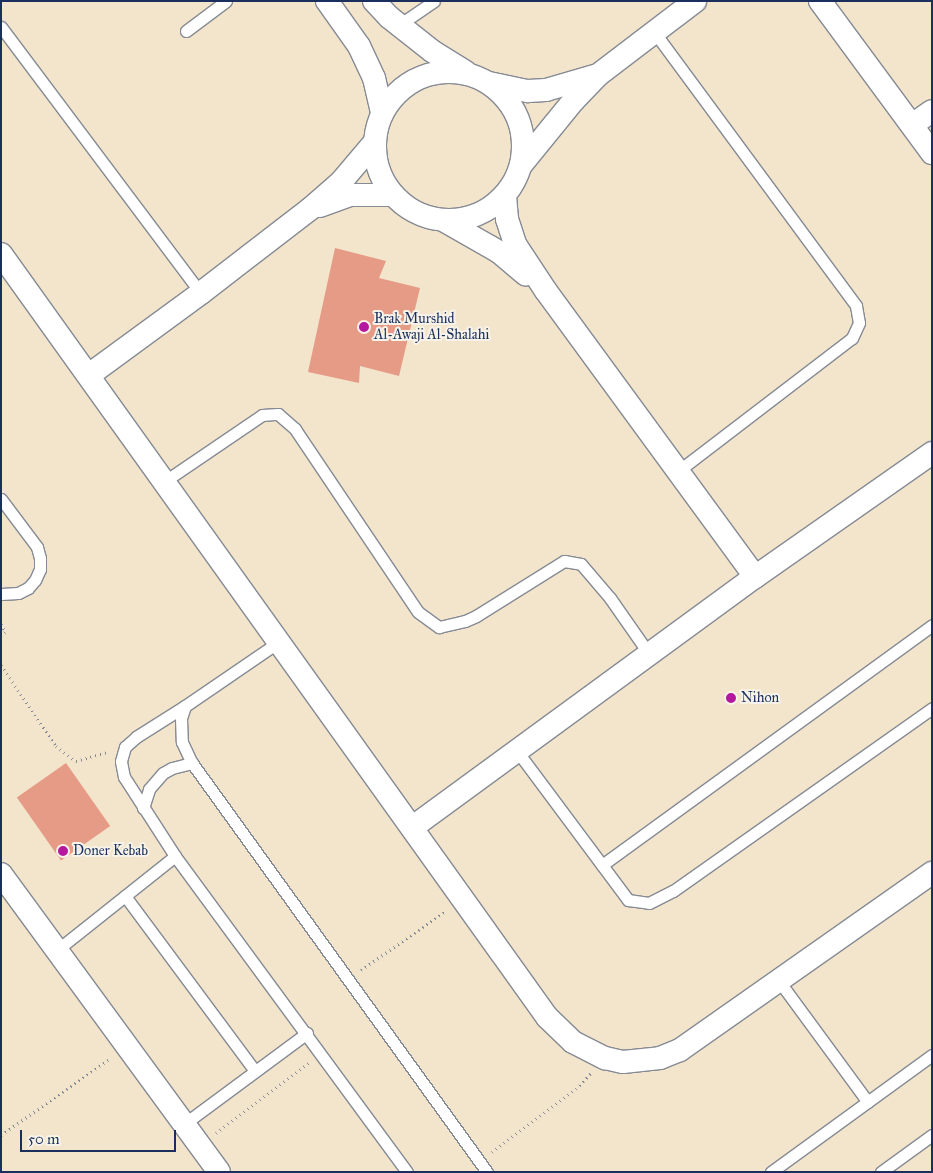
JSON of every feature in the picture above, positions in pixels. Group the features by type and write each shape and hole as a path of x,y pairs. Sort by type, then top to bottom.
{"street":[{"path":"327,1 359,46 374,78 382,113"},
{"path":"374,1 399,25 432,51 468,74 489,83 537,91 565,86 598,75"},
{"path":"521,165 568,107 598,75 695,1"},
{"path":"820,1 932,152"},
{"path":"468,74 444,71 426,74 394,94 382,113 374,143 376,161 382,180 393,195 407,208 424,216 443,220 466,219 487,210 505,196 515,181 521,165 523,148 522,130 516,114 506,98 489,83"},
{"path":"912,125 932,111"},
{"path":"89,375 201,293 310,209 341,182 374,143"},
{"path":"310,209 351,195 368,193 393,195"},
{"path":"505,196 508,219 515,244 546,291 755,577"},
{"path":"443,220 499,252 546,291"},
{"path":"1,254 166,481 547,1017 562,1033 590,1052 623,1062 660,1058 680,1050 932,873"},
{"path":"413,827 755,577 932,453"},
{"path":"1,874 219,1172"}],"lane":[{"path":"186,30 226,1"},
{"path":"399,25 434,1"},
{"path":"1,27 201,293"},
{"path":"655,33 856,306 859,323 852,338 678,472"},
{"path":"166,481 262,415 278,414 295,429 418,612 439,626 465,621 476,616 564,561 581,564 610,598 649,654"},
{"path":"1,499 37,547 40,569 35,580 28,588 18,593 1,594"},
{"path":"602,865 932,625"},
{"path":"280,641 136,737 125,747 121,761 124,777 175,856 307,1033 407,1172"},
{"path":"185,706 181,718 182,742 192,763 487,1172"},
{"path":"517,751 628,900 649,903 673,891 932,708"},
{"path":"143,808 149,789 160,777 172,768 192,763"},
{"path":"57,950 175,856"},
{"path":"125,896 255,1071"},
{"path":"779,981 868,1102"},
{"path":"184,1124 307,1033"},
{"path":"771,1172 932,1055"},
{"path":"881,1172 932,1135"}],"path":[{"path":"1,624 5,632 1,635"},
{"path":"1,665 56,746 76,761 125,747"},
{"path":"348,979 464,899"},
{"path":"1,1135 127,1047"},
{"path":"199,1145 321,1054"},
{"path":"480,1162 576,1089 605,1058"}],"building":[{"name":"Brak Murshid Al-Awaji Al-Shalahi","path":"335,248 386,261 379,278 420,288 399,376 360,366 359,383 308,372"},
{"path":"66,763 110,826 61,860 17,797"}],"place":[{"name":"Brak Murshid Al-Awaji Al-Shalahi","path":"364,327"},
{"name":"Nihon","path":"731,698"},
{"name":"Doner Kebab","path":"63,851"}]}
